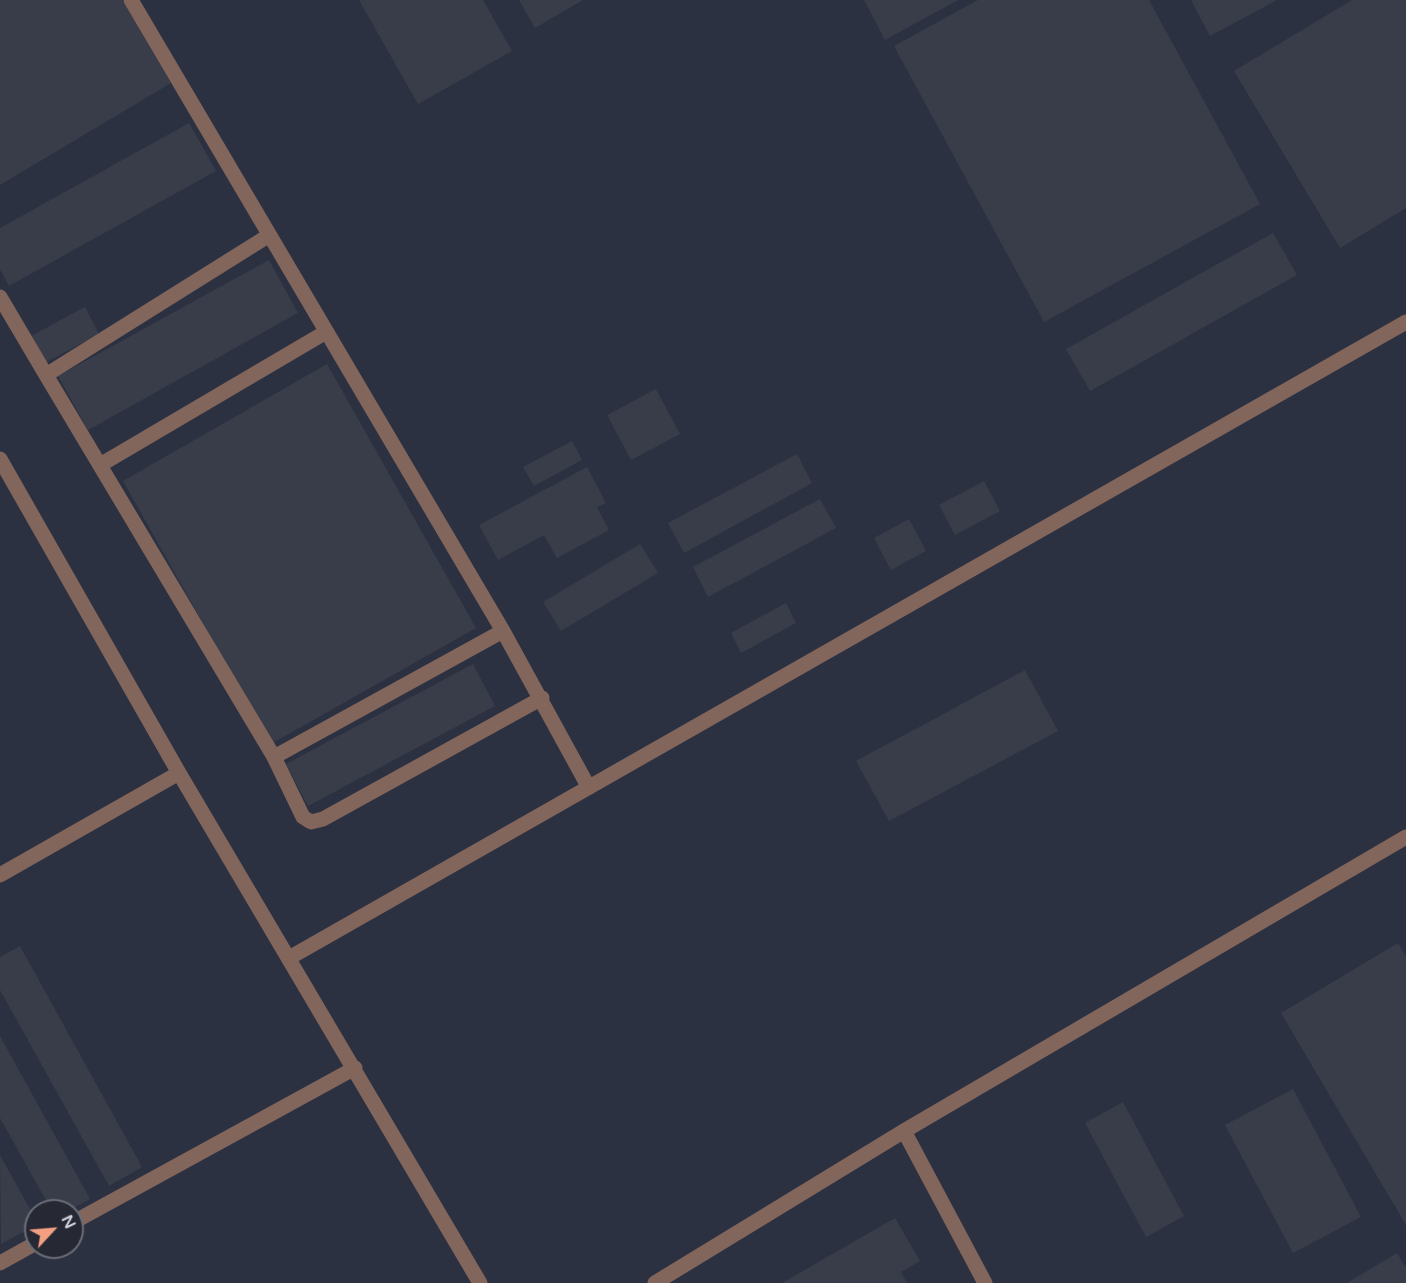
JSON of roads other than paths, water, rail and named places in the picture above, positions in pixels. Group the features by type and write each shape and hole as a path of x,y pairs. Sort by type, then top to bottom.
{"street":[{"path":"131,0 542,698 588,786"},
{"path":"46,375 268,236"},
{"path":"0,297 274,757 303,817 311,822 323,819 542,698"},
{"path":"289,958 1406,322"},
{"path":"100,465 326,332"},
{"path":"0,459 179,773 480,1283"},
{"path":"274,757 503,631"},
{"path":"0,875 179,773"},
{"path":"656,1283 904,1131 1406,837"},
{"path":"84,1216 355,1068"},
{"path":"904,1131 985,1283"},
{"path":"0,1263 24,1250"}]}
